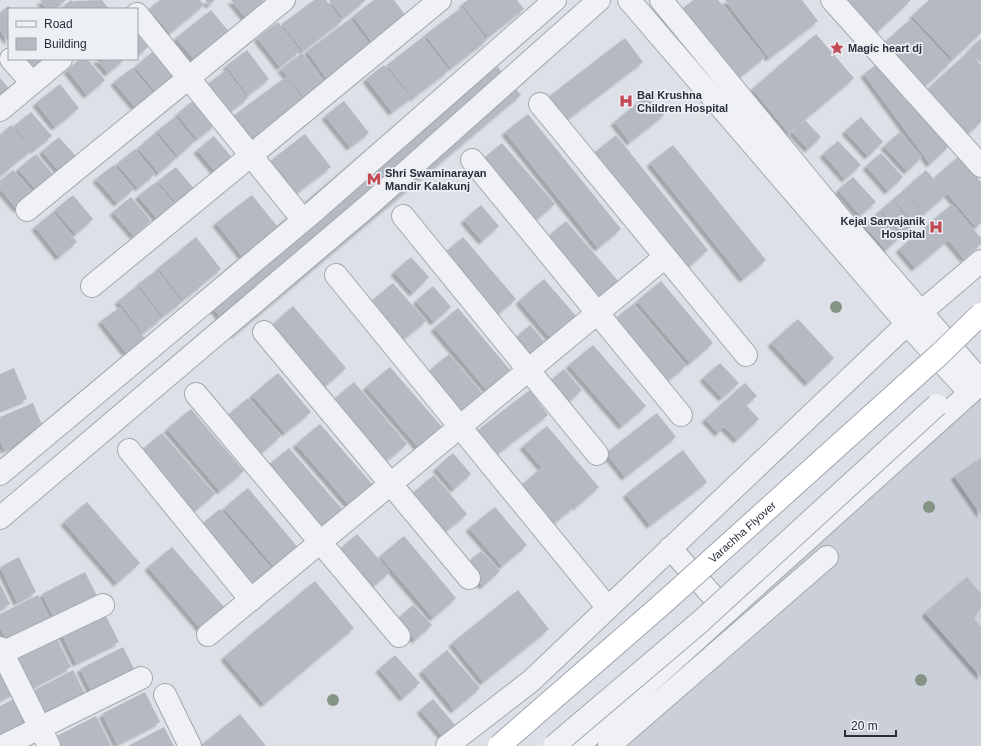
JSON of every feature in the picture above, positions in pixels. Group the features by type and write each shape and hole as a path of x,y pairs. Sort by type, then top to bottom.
{"main road":[{"name":"Varachha Flyover","path":"499,746 660,606 935,358 981,314"},
{"name":"Varachha Flyover","path":"522,746 671,618 981,334"}],"street":[{"path":"28,210 284,0"},
{"path":"1,471 303,220 555,0"},
{"path":"0,518 369,205 599,0"},
{"path":"629,0 914,318 974,375"},
{"path":"661,0 839,216 914,318"},
{"path":"832,0 981,166"},
{"path":"92,286 252,156 429,3"},
{"path":"138,17 303,220"},
{"path":"0,46 8,55"},
{"path":"12,60 32,83"},
{"path":"0,110 60,60"},
{"path":"540,104 746,356"},
{"path":"472,160 681,415"},
{"path":"349,180 369,205"},
{"path":"403,216 597,454"},
{"path":"208,635 665,256"},
{"path":"446,746 531,681 914,318 981,261"},
{"path":"336,275 608,608"},
{"path":"264,332 469,578"},
{"path":"554,746 700,622 937,405 974,375"},
{"path":"578,746 727,612 974,375"},
{"path":"196,394 400,636"},
{"path":"129,450 251,600"},
{"path":"670,548 727,612"},
{"path":"609,746 827,557"},
{"path":"45,737 1,652 103,605"},
{"path":"3,746 45,737 141,678"},
{"path":"165,695 190,746"}],"shaded area":[{"path":"981,378 981,746 557,746"}],"building":[{"path":"40,0 66,0 56,8 46,8"},
{"path":"71,0 77,8 61,8"},
{"path":"102,0 108,8 78,8 72,1"},
{"path":"160,0 200,0 204,5 170,33 149,9"},
{"path":"205,0 215,0 209,5"},
{"path":"231,0 263,0 267,6 248,21"},
{"path":"314,0 326,0 342,21 303,51 282,24"},
{"path":"329,0 366,0 343,18"},
{"path":"374,0 394,0 406,16 372,42 353,16"},
{"path":"468,0 517,0 524,9 488,37 462,4"},
{"path":"693,0 718,0 765,57 736,80 680,11"},
{"path":"725,0 802,0 818,21 769,58"},
{"path":"838,0 911,0 872,37"},
{"path":"929,0 981,0 981,33 953,59 912,16"},
{"path":"8,6 10,8 8,8 8,41 0,31 0,13"},
{"path":"462,7 487,40 451,68 425,35"},
{"path":"211,10 231,34 197,63 176,38"},
{"path":"350,19 371,46 327,79 307,51"},
{"path":"911,19 951,62 919,92 878,48"},
{"path":"278,22 300,51 280,67 257,38"},
{"path":"816,34 854,78 789,133 752,89"},
{"path":"138,35 148,47 138,55"},
{"path":"423,37 449,70 413,98 387,65"},
{"path":"625,38 643,62 565,121 547,98"},
{"path":"981,38 981,63 969,50"},
{"path":"247,50 269,79 248,95 226,66"},
{"path":"484,50 521,95 235,335 200,292 242,256 216,223 252,195 277,226"},
{"path":"969,51 981,65 981,122 961,140 921,95"},
{"path":"152,52 173,76 155,91 135,67"},
{"path":"302,53 324,81 304,97 281,69"},
{"path":"27,60 51,60 37,72"},
{"path":"79,60 88,60 105,80 87,95 67,70"},
{"path":"97,60 124,60 108,73"},
{"path":"877,64 906,101 912,97 949,146 930,164 864,74"},
{"path":"384,65 411,98 392,112 366,79"},
{"path":"132,68 153,93 135,107 114,82"},
{"path":"226,70 248,98 227,114 205,86"},
{"path":"286,77 306,103 253,143 233,116"},
{"path":"0,78 13,93 0,104"},
{"path":"60,84 79,108 55,127 36,103"},
{"path":"647,95 664,115 630,142 614,122"},
{"path":"194,100 215,125 197,139 177,114"},
{"path":"344,101 369,133 350,147 325,116"},
{"path":"31,112 52,136 34,150 14,126"},
{"path":"528,114 621,229 598,248 505,132"},
{"path":"175,117 195,141 178,156 157,131"},
{"path":"861,117 883,142 868,156 845,131"},
{"path":"805,120 821,137 808,149 792,132"},
{"path":"11,125 32,150 14,164 0,147 0,135"},
{"path":"900,132 922,157 907,171 884,146"},
{"path":"155,133 176,158 159,173 138,148"},
{"path":"305,134 331,167 294,195 269,162"},
{"path":"616,135 708,250 686,269 593,154"},
{"path":"214,136 235,161 218,175 197,150"},
{"path":"59,137 80,161 63,176 42,151"},
{"path":"838,141 861,165 845,179 823,154"},
{"path":"502,143 555,204 531,224 478,163"},
{"path":"673,145 766,260 743,279 650,163"},
{"path":"0,148 14,165 0,176"},
{"path":"135,149 155,174 138,188 117,164"},
{"path":"881,153 903,177 888,191 866,166"},
{"path":"36,154 56,178 39,193 18,169"},
{"path":"959,156 981,182 981,223 976,227 934,178"},
{"path":"114,165 134,189 117,203 96,179"},
{"path":"176,167 196,191 179,206 158,181"},
{"path":"13,170 34,194 17,209 0,189 0,181"},
{"path":"926,170 947,194 925,213 905,189"},
{"path":"853,177 876,202 860,215 838,190"},
{"path":"156,182 176,206 159,221 138,196"},
{"path":"904,190 924,214 914,223 893,199"},
{"path":"73,195 93,219 76,234 55,210"},
{"path":"131,197 151,221 134,236 113,212"},
{"path":"892,200 913,225 902,234 881,210"},
{"path":"952,204 981,238 981,244 964,259 948,240 915,268 899,249"},
{"path":"481,205 499,226 482,241 464,220"},
{"path":"879,211 901,236 886,250 864,225"},
{"path":"53,212 77,242 59,257 35,227"},
{"path":"566,221 619,282 596,302 543,241"},
{"path":"196,237 221,269 202,284 178,252"},
{"path":"463,237 516,299 492,319 440,257"},
{"path":"177,253 202,285 183,300 158,268"},
{"path":"411,257 429,277 413,293 394,272"},
{"path":"157,270 182,302 163,316 138,284"},
{"path":"544,279 577,317 551,339 519,301"},
{"path":"661,281 713,343 690,363 637,301"},
{"path":"393,283 426,321 400,342 368,304"},
{"path":"137,286 162,318 143,333 118,301"},
{"path":"433,286 451,307 434,322 416,301"},
{"path":"633,304 686,366 662,386 609,324"},
{"path":"293,306 346,368 323,388 270,327"},
{"path":"120,307 145,339 126,353 101,321"},
{"path":"458,308 510,370 487,390 434,328"},
{"path":"798,319 834,358 808,383 771,343"},
{"path":"530,325 548,346 532,360 513,340"},
{"path":"593,345 646,406 622,426 569,365"},
{"path":"449,354 482,393 456,414 423,376"},
{"path":"720,363 739,383 722,398 703,378"},
{"path":"390,367 443,428 419,448 366,387"},
{"path":"14,368 27,399 0,410 0,374"},
{"path":"564,369 582,390 565,405 547,384"},
{"path":"278,373 311,412 285,433 252,395"},
{"path":"354,382 407,444 383,464 330,403"},
{"path":"745,383 757,396 746,405 759,419 737,440 724,427 718,433 705,419"},
{"path":"530,390 548,415 497,454 478,430"},
{"path":"248,398 281,436 256,458 223,419"},
{"path":"33,403 45,432 4,450 0,440 0,417"},
{"path":"191,409 244,471 220,491 167,429"},
{"path":"657,413 676,437 625,477 606,453"},
{"path":"320,424 373,485 349,505 296,444"},
{"path":"547,426 599,487 576,507 523,446"},
{"path":"162,433 215,494 191,514 138,453"},
{"path":"289,448 342,509 318,530 265,468"},
{"path":"683,450 707,482 650,525 626,494"},
{"path":"453,453 471,474 454,489 436,468"},
{"path":"981,458 981,515 954,476"},
{"path":"541,468 574,507 548,528 516,490"},
{"path":"434,475 467,514 441,535 408,497"},
{"path":"248,488 300,550 277,570 224,508"},
{"path":"87,502 140,563 117,583 64,522"},
{"path":"495,507 527,545 502,566 469,528"},
{"path":"220,509 273,570 249,590 196,529"},
{"path":"357,534 390,572 364,594 332,556"},
{"path":"404,536 456,598 433,618 380,556"},
{"path":"172,547 225,608 201,629 148,567"},
{"path":"481,551 500,571 483,586 465,565"},
{"path":"19,557 36,592 17,602 0,567"},
{"path":"85,572 100,602 57,624 42,594"},
{"path":"967,577 981,594 981,607 974,619 981,627 981,677 925,613"},
{"path":"315,581 354,628 264,704 224,657"},
{"path":"0,584 10,604 0,609"},
{"path":"518,590 549,629 483,682 452,643"},
{"path":"38,595 53,625 10,647 0,627 0,614"},
{"path":"413,605 432,625 415,640 396,620"},
{"path":"104,612 119,642 76,663 61,633"},
{"path":"56,637 71,667 29,689 14,659"},
{"path":"123,647 138,677 95,699 80,669"},
{"path":"447,650 480,688 454,710 422,671"},
{"path":"395,655 420,683 403,698 379,669"},
{"path":"0,662 17,691 0,700"},
{"path":"73,670 88,700 46,722 31,692"},
{"path":"145,692 160,722 117,744 102,714"},
{"path":"16,698 32,728 0,744 0,706"},
{"path":"433,699 457,727 444,738 420,710"},
{"path":"240,714 266,746 200,746"},
{"path":"96,716 111,746 57,746 53,738"},
{"path":"164,727 174,746 128,746"}],"place":[{"name":"Magic heart dj","path":"837,48"},
{"name":"Bal Krushna Children Hospital","path":"626,101"},
{"name":"Shri Swaminarayan Mandir Kalakunj","path":"374,179"},
{"name":"Kejal Sarvajanik Hospital","path":"936,227"}]}
